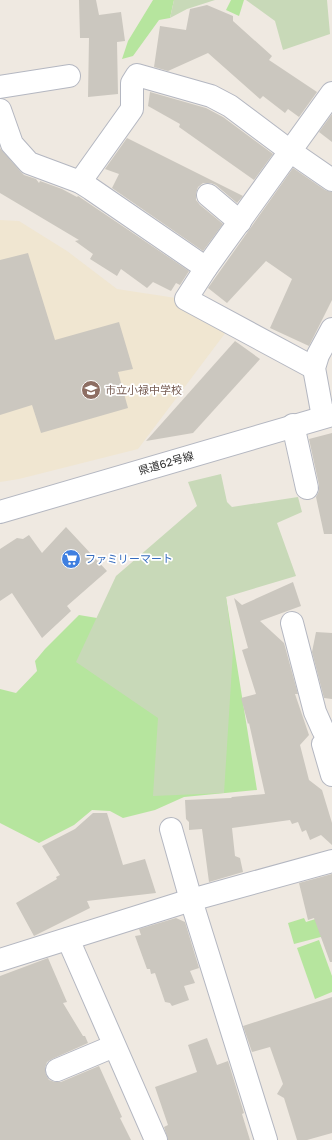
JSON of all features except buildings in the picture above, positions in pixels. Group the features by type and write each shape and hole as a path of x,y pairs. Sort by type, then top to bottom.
{"street":[{"path":"80,182 132,109 132,83 137,75 211,96 230,106 332,180"},
{"path":"0,87 68,76"},
{"path":"314,368 186,299 206,268 332,93"},
{"path":"0,110 12,144 29,163 80,182 206,268"},
{"path":"208,196 240,222"},
{"path":"328,416 314,368 318,355 332,329"},
{"name":"県道62号線","path":"0,512 328,416"},
{"path":"293,426 307,488"},
{"path":"292,623 315,712 323,730 331,735 323,744 332,775"},
{"path":"171,829 191,900 266,1140"},
{"path":"0,960 191,900 332,861"},
{"path":"68,939 156,1140"},
{"path":"57,1070 114,1046"}],"shaded area":[{"name":"市立小禄中学校","path":"0,220 19,221 67,251 117,289 176,298 226,332 138,449 19,479 0,482"}],"green space":[{"path":"153,0 174,0 170,18 159,20 133,56 122,59 128,41"},
{"path":"174,0 215,0 187,9 170,18"},
{"path":"231,0 244,0 239,16 226,10"},
{"path":"246,0 327,0 330,34 283,50 275,21"},
{"path":"221,474 227,502 232,507 298,497 302,512 277,523 296,576 226,597 233,651 224,793 153,796 158,718 76,662 116,576 197,506 188,482"},
{"path":"226,597 257,790 184,797 155,810 123,818 110,811 92,810 74,825 39,843 0,823 0,689 16,693 37,671 35,661 79,615 97,618"},
{"path":"328,915 332,934 294,944 288,923 304,918 306,922"},
{"path":"319,940 332,976 332,992 315,999 297,948"}],"place":[{"name":"市立小禄中学校","path":"91,390"},
{"name":"ファミリーマート","path":"71,559"}]}
